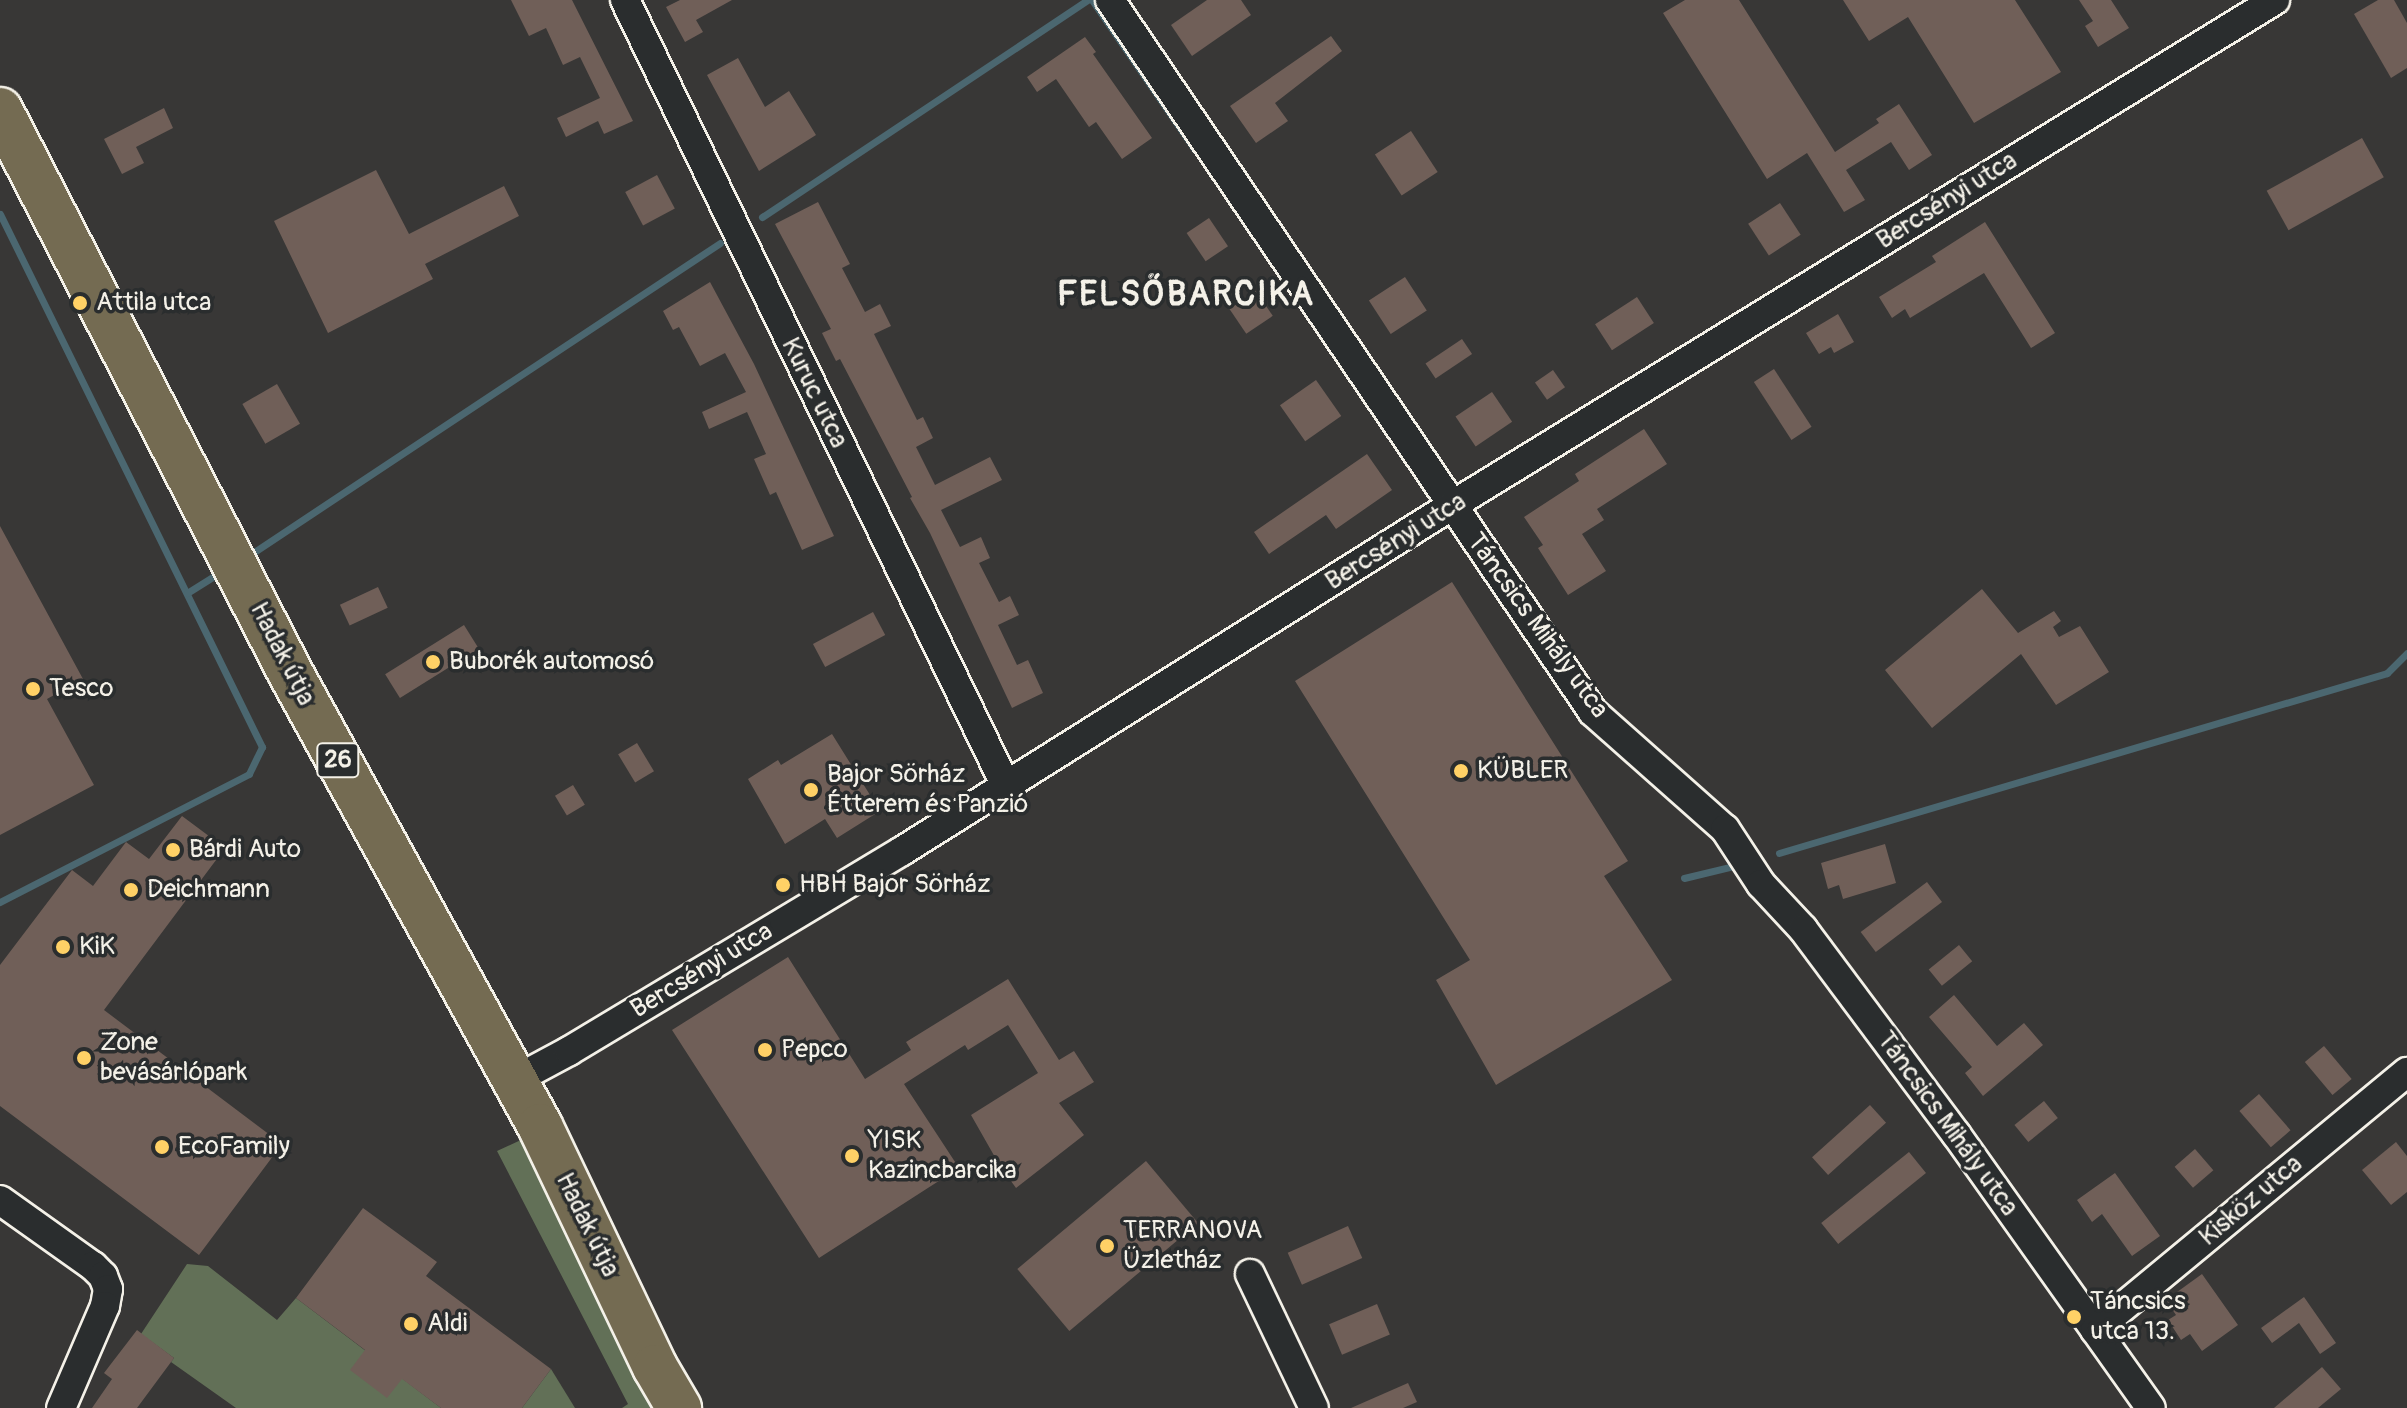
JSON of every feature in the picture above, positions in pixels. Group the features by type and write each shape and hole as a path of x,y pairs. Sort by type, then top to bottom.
{"main road":[{"name":"Hadak útja","path":"0,110 291,674 515,1080 655,1367 679,1408"}],"street":[{"name":"Kuruc utca","path":"625,0 1006,786"},
{"name":"Táncsics Mihály utca","path":"1110,0 1593,712 1725,829 1761,884 1803,929 1947,1122 2151,1408"},
{"name":"Bercsényi utca","path":"515,1080 626,1017 1006,786 1451,506 2275,0"},
{"name":"Kisköz utca","path":"2095,1330 2407,1072"},
{"path":"0,1200 93,1266 103,1276 108,1289 105,1306 61,1408"},
{"path":"1250,1274 1314,1408"}],"green space":[{"path":"523,1139 655,1408 622,1408 628,1404 497,1151"},
{"path":"187,1264 208,1266 277,1320 296,1298 441,1408 236,1408 171,1362 174,1358 141,1334"},
{"path":"551,1369 575,1408 522,1408"}],"building":[{"path":"511,0 572,0 633,121 604,134 598,121 566,137 557,118 600,98 580,57 563,65 546,28 529,36"},
{"path":"680,0 732,0 696,20 703,32 685,42 666,7"},
{"path":"1207,0 1241,0 1251,15 1192,56 1171,25"},
{"path":"1685,0 1739,0 1835,152 1879,123 1876,119 1899,104 1932,155 1909,170 1891,142 1846,170 1865,200 1844,212 1807,153 1767,179 1663,13"},
{"path":"1843,0 2015,0 2061,72 1974,123 1908,17 1869,41"},
{"path":"2079,0 2111,0 2129,28 2098,47 2085,26 2093,21"},
{"path":"2378,0 2394,0 2407,23 2407,68 2391,78 2354,14"},
{"path":"1331,36 1342,51 1275,103 1288,121 1256,143 1230,106"},
{"path":"1085,37 1096,52 1093,54 1152,138 1122,159 1096,122 1089,127 1056,79 1037,92 1027,77"},
{"path":"738,58 765,107 789,91 816,135 759,171 707,75"},
{"path":"164,108 173,128 136,147 144,163 122,174 104,139"},
{"path":"1411,131 1438,172 1402,196 1375,154"},
{"path":"2362,138 2384,177 2288,230 2267,191"},
{"path":"376,170 409,234 504,186 519,216 425,264 433,279 328,333 274,221"},
{"path":"657,175 675,209 643,225 625,192"},
{"path":"818,202 850,264 842,268 865,312 880,304 891,326 874,334 917,420 923,417 933,438 916,447 935,485 990,457 1002,480 941,510 960,547 981,537 990,558 979,563 999,602 1010,596 1019,615 998,625 1017,665 1028,660 1043,693 1012,708 912,497 840,359 836,361 822,333 831,329 775,224"},
{"path":"1780,203 1801,235 1769,256 1748,224"},
{"path":"1209,218 1228,246 1206,261 1187,233"},
{"path":"1985,222 2055,333 2031,348 1984,273 1910,318 1905,309 1892,318 1879,297 1936,262 1932,256"},
{"path":"1405,277 1427,311 1391,334 1369,300"},
{"path":"710,282 754,364 834,536 802,550 776,492 770,495 754,459 766,454 747,412 709,429 702,412 746,392 725,353 700,366 679,327 673,330 663,311"},
{"path":"1256,291 1273,316 1246,334 1229,309"},
{"path":"1637,297 1654,323 1612,350 1595,324"},
{"path":"1838,314 1854,342 1834,353 1831,347 1819,354 1806,333"},
{"path":"1462,339 1472,354 1436,379 1426,364"},
{"path":"1774,369 1812,427 1791,440 1754,382"},
{"path":"1553,370 1565,387 1547,400 1535,383"},
{"path":"1316,380 1341,416 1305,441 1280,405"},
{"path":"277,384 300,424 265,444 242,404"},
{"path":"1492,392 1512,422 1476,446 1456,417"},
{"path":"1644,429 1667,464 1597,509 1604,520 1582,534 1606,571 1568,595 1538,548 1543,545 1524,517 1579,481 1575,474"},
{"path":"1367,454 1392,490 1336,529 1326,515 1269,554 1254,532"},
{"name":"Tesco","path":"0,526 83,679 47,699 94,785 0,835"},
{"name":"KÜBLER","path":"1452,582 1628,861 1604,876 1672,980 1496,1085 1436,980 1470,960 1295,681"},
{"path":"378,587 388,608 350,626 340,605"},
{"path":"1982,589 2018,633 2054,611 2061,621 2053,627 2059,637 2080,626 2109,672 2056,705 2021,654 1932,728 1885,670"},
{"path":"873,612 885,635 825,667 813,644"},
{"name":"Buborék automosó","path":"464,625 479,649 400,698 385,674"},
{"name":"Bajor Sörház Étterem és Panzió","path":"832,734 880,811 837,838 825,819 785,844 748,779 778,760 781,765"},
{"path":"637,743 654,771 635,783 618,754"},
{"path":"573,785 585,805 567,816 555,796"},
{"name":"Zone bevásárlópark","path":"182,816 225,848 104,1010 282,1144 199,1255 0,1106 0,965 72,870 93,886 126,842 149,859"},
{"path":"1885,844 1896,883 1843,899 1839,885 1828,889 1821,863"},
{"path":"1927,882 1942,902 1876,952 1861,932"},
{"path":"1959,945 1972,961 1942,986 1929,970"},
{"path":"788,957 865,1079 911,1050 906,1042 1008,979 1059,1060 1074,1051 1094,1082 1059,1103 1084,1135 1016,1188 1000,1166 971,1115 1038,1073 1008,1025 968,1050 965,1045 904,1084 959,1168 819,1258 672,1030"},
{"path":"1954,995 1997,1046 2024,1023 2043,1045 1983,1096 1965,1073 1972,1067 1929,1017"},
{"path":"2324,1046 2352,1079 2332,1095 2305,1062"},
{"path":"2259,1094 2290,1130 2271,1147 2239,1111"},
{"path":"2044,1101 2058,1118 2028,1142 2014,1125"},
{"path":"1870,1105 1886,1123 1828,1175 1812,1157"},
{"path":"2396,1142 2407,1156 2407,1192 2391,1205 2362,1170"},
{"path":"2195,1149 2213,1170 2193,1188 2175,1167"},
{"path":"1909,1152 1926,1173 1838,1244 1821,1223"},
{"name":"TERRANOVA Üzletház","path":"1146,1161 1198,1223 1069,1331 1017,1269"},
{"path":"2115,1173 2160,1236 2132,1256 2102,1214 2092,1222 2077,1200"},
{"name":"Aldi","path":"363,1208 437,1262 426,1276 551,1369 522,1408 441,1408 402,1379 387,1398 350,1370 365,1350 296,1298"},
{"path":"1348,1226 1362,1258 1302,1285 1288,1253"},
{"path":"2202,1274 2238,1325 2202,1351 2190,1334 2181,1340 2168,1320 2176,1315 2166,1300"},
{"path":"2304,1297 2336,1343 2320,1354 2299,1323 2272,1343 2261,1328"},
{"path":"1377,1304 1390,1334 1342,1355 1329,1324"},
{"path":"137,1330 174,1358 137,1408 92,1408 112,1379 104,1373"},
{"path":"2322,1367 2341,1389 2318,1408 2274,1408"},
{"path":"1408,1383 1417,1402 1403,1408 1351,1408"}],"waterway":[{"path":"762,217 1087,0"},
{"path":"1092,0 1195,150"},
{"path":"0,214 262,747 249,774 0,902"},
{"path":"254,552 720,243"},
{"path":"187,593 221,572"},
{"path":"1779,853 2387,673 2407,653"},
{"path":"1684,878 1738,865"}],"place":[{"name":"Attila utca","path":"80,303"},
{"name":"Buborék automosó","path":"433,662"},
{"name":"Tesco","path":"33,689"},
{"name":"KÜBLER","path":"1461,771"},
{"name":"Bajor Sörház Étterem és Panzió","path":"811,790"},
{"name":"Bárdi Auto","path":"173,850"},
{"name":"HBH Bajor Sörház","path":"783,885"},
{"name":"Deichmann","path":"131,890"},
{"name":"KiK","path":"63,947"},
{"name":"Pepco","path":"765,1050"},
{"name":"Zone bevásárlópark","path":"84,1058"},
{"name":"EcoFamily","path":"162,1147"},
{"name":"YISK Kazincbarcika","path":"852,1156"},
{"name":"TERRANOVA Üzletház","path":"1107,1246"},
{"name":"Táncsics utca 13.","path":"2074,1317"},
{"name":"Aldi","path":"411,1324"}],"district":[{"name":"FELSŐBARCIKA","path":"1186,295"}]}
